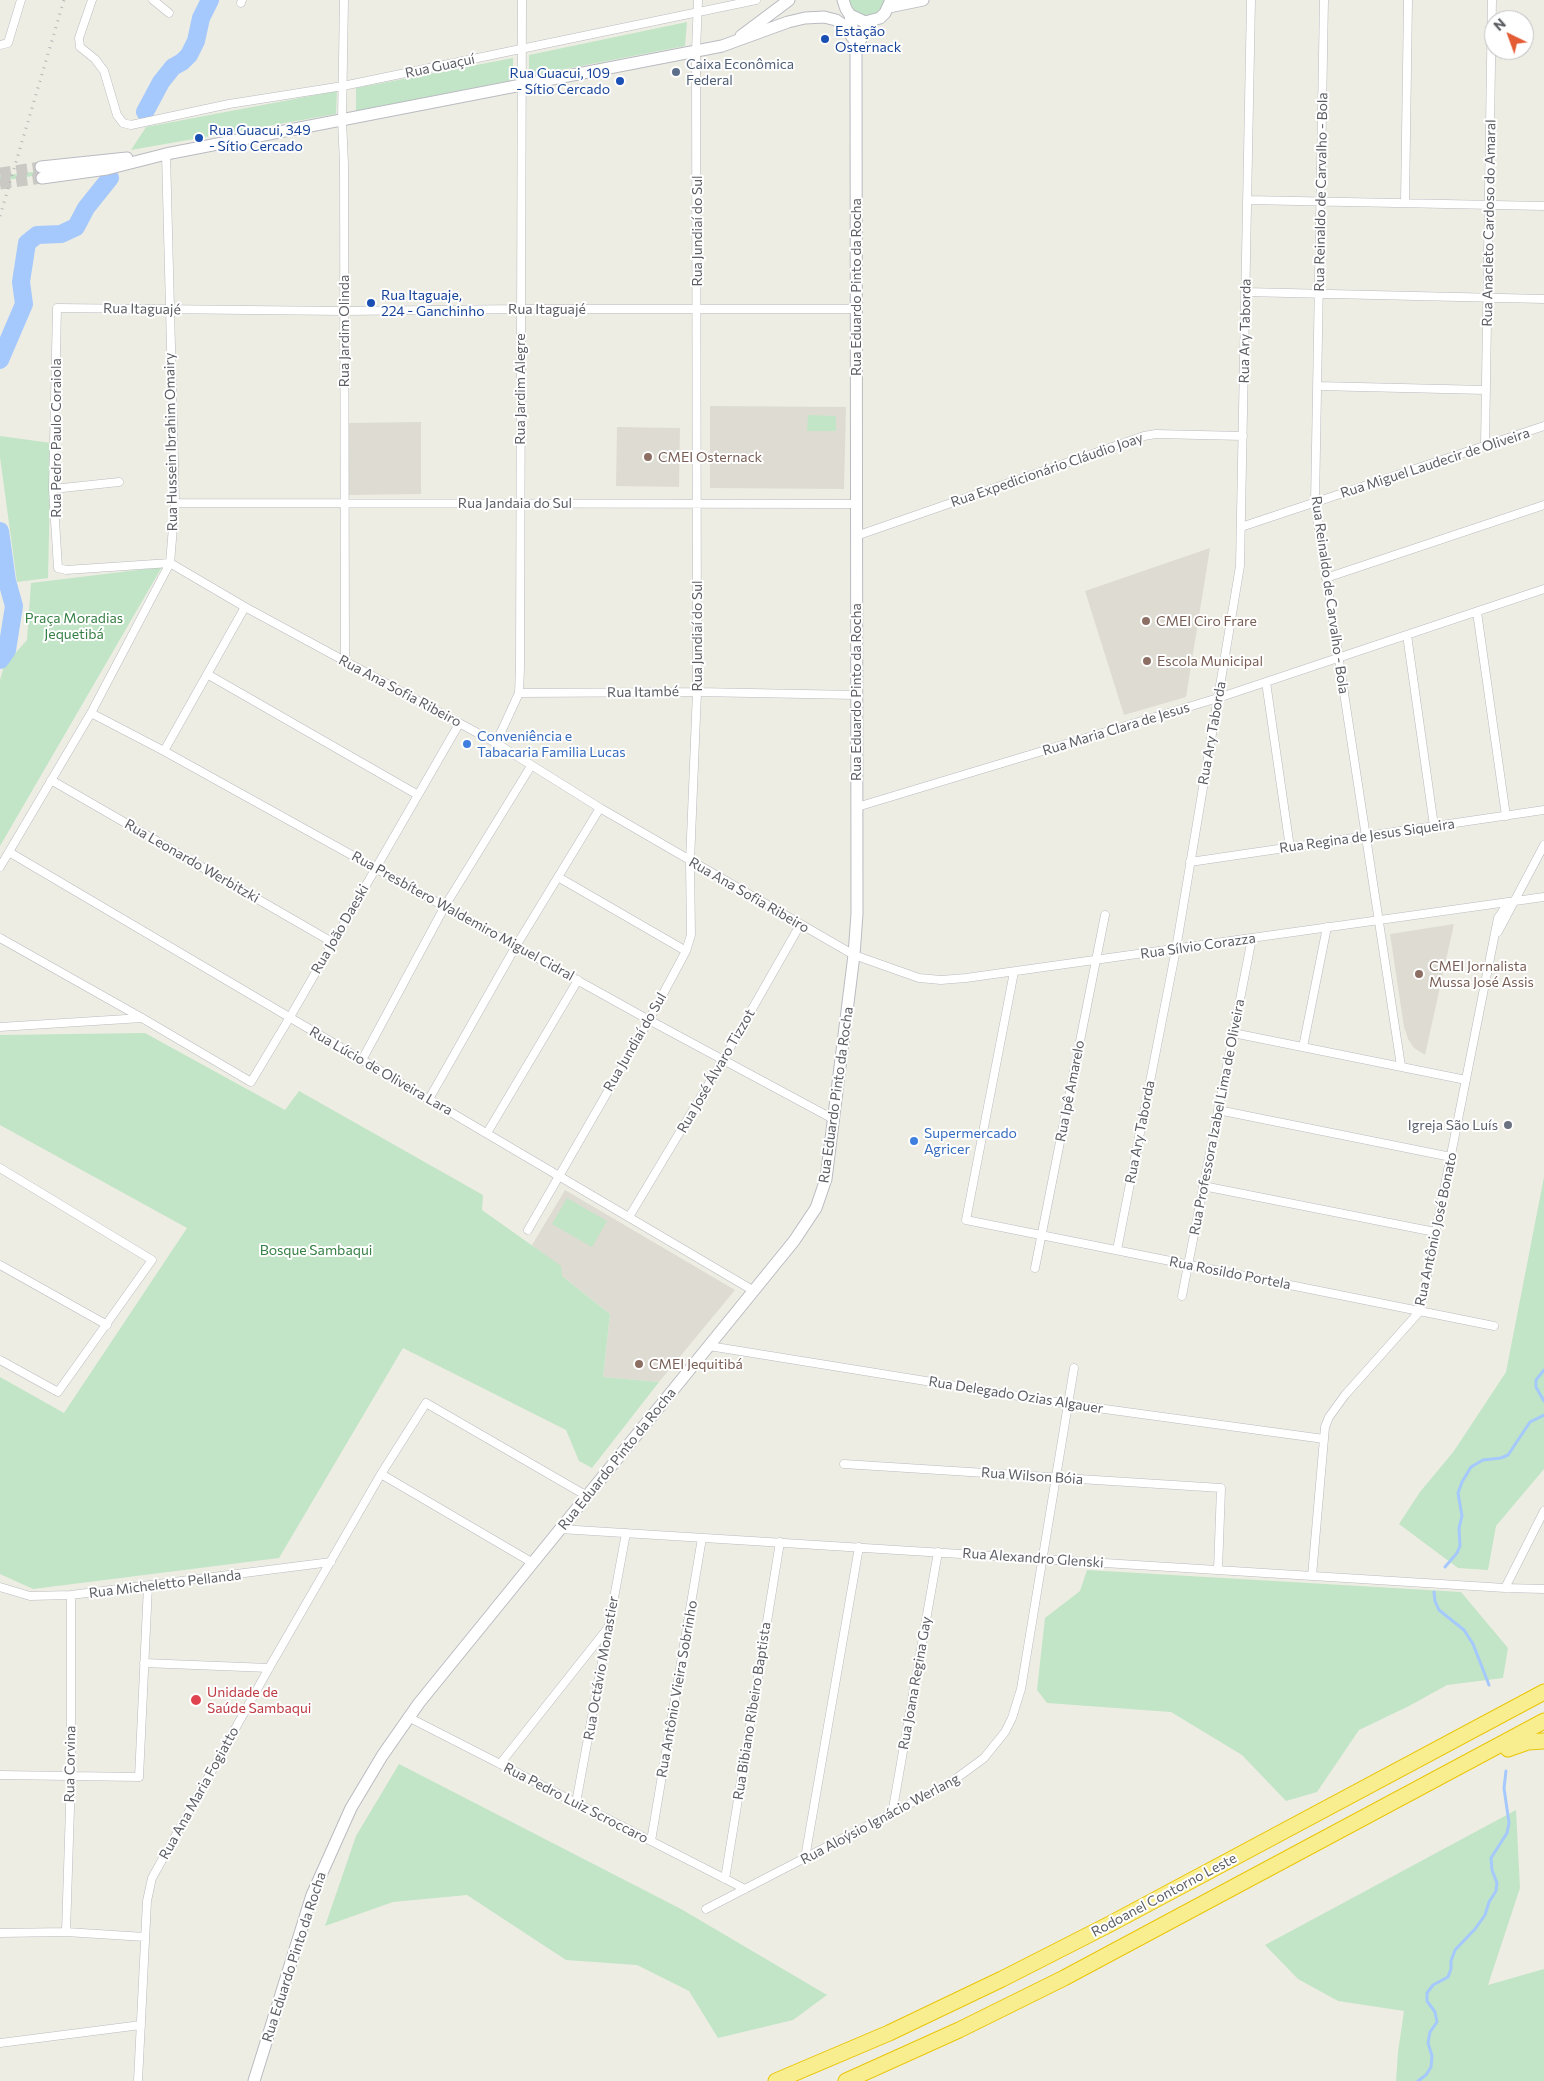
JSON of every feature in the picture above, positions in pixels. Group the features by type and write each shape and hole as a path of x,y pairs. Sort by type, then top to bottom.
{"highway":[{"name":"Rodoanel Contorno Leste","path":"776,2081 889,2033 1110,1924 1544,1692"},
{"name":"Rodoanel Contorno Leste","path":"846,2081 943,2037 1064,1978 1544,1721"},
{"path":"1458,1767 1521,1744 1544,1741"}],"main road":[{"path":"788,22 785,10 791,0"},
{"path":"729,45 791,0"},
{"path":"890,3 923,0"},
{"name":"Rua Eduardo Pinto da Rocha","path":"855,48 873,21 880,18 890,3"},
{"path":"830,18 846,8 864,22 873,21"},
{"name":"Rua Eduardo Pinto da Rocha","path":"254,2081 300,1931 323,1868 351,1808 382,1756 408,1717 798,1236 816,1208 826,1179 854,955 857,914 855,48 846,8"},
{"path":"42,172 107,169 166,154 729,45 788,22 819,16 830,18 846,27 855,48"}],"street":[{"path":"4,44 21,0"},
{"name":"Rua Guaçuí","path":"92,0 79,38 80,47 95,59 104,71 117,115 123,123 136,125 229,104 343,86 756,0"},
{"path":"153,0 169,13"},
{"name":"Rua Jardim Olinda","path":"344,0 342,120 344,144 345,662"},
{"name":"Rua Jardim Alegre","path":"496,744 519,693 522,0"},
{"name":"Rua Jundiaí do Sul","path":"528,1230 649,1020 686,951 691,935 690,861 697,692 696,51 698,0"},
{"name":"Rua Ary Taborda","path":"1117,1250 1176,949 1240,566 1251,0"},
{"name":"Rua Reinaldo de Carvalho - Bola","path":"1324,0 1315,503 1401,1066"},
{"path":"1405,203 1408,0"},
{"name":"Rua Anacleto Cardoso do Amaral","path":"1485,446 1492,0"},
{"name":"Rua Hussein Ibrahim Omairy","path":"0,866 91,713 170,563 175,503 166,154"},
{"path":"1247,200 1544,206"},
{"path":"1245,292 1544,299"},
{"name":"Rua Itaguajé","path":"57,308 344,311 856,309"},
{"name":"Rua Pedro Paulo Coraiola","path":"57,308 54,489 58,568 66,570 170,563"},
{"path":"1317,386 1486,390"},
{"name":"Rua Miguel Laudecir de Oliveira","path":"1241,527 1544,426"},
{"name":"Rua Expedicionário Cláudio Joay","path":"856,536 1150,435 1242,436"},
{"path":"54,489 119,482"},
{"name":"Rua Jandaia do Sul","path":"175,503 520,502 856,504"},
{"path":"1326,578 1544,505"},
{"name":"Rua Ana Sofia Ribeiro","path":"170,563 245,607 496,744 600,808 854,955"},
{"name":"Rua Maria Clara de Jesus","path":"857,807 1218,698 1544,589"},
{"path":"164,751 245,607"},
{"path":"1477,612 1506,816"},
{"path":"1407,635 1434,826"},
{"path":"207,674 418,795"},
{"path":"1266,682 1290,848"},
{"name":"Rua Itambé","path":"519,693 697,692 856,695"},
{"name":"Rua Presbítero Waldemiro Miguel Cidral","path":"91,713 164,751 649,1020 834,1120"},
{"name":"Rua João Daeski","path":"142,1018 251,1082 459,724"},
{"path":"362,1060 445,906 532,766"},
{"name":"Rua Leonardo Werbitzki","path":"51,780 332,942"},
{"path":"429,1099 516,946 600,808"},
{"name":"Rua Regina de Jesus Siqueira","path":"1190,862 1544,810"},
{"name":"Rua Antônio José Bonato","path":"1312,1576 1324,1439 1329,1417 1335,1407 1420,1311 1494,942 1544,845"},
{"name":"Rua Lúcio de Oliveira Lara","path":"9,852 754,1290"},
{"path":"558,877 686,951"},
{"name":"Rua Sílvio Corazza","path":"854,955 908,976 930,980 954,980 1544,896"},
{"name":"Rua Ipê Amarelo","path":"1035,1268 1105,915"},
{"name":"Rua José Álvaro Tizzot","path":"630,1217 723,1060 800,924"},
{"path":"1303,1047 1327,927"},
{"path":"0,938 142,1018"},
{"name":"Rua Professora Izabel Lima de Oliveira","path":"1182,1296 1252,938"},
{"name":"Rua Rosildo Portela","path":"1014,972 966,1220 1494,1326"},
{"path":"487,1133 578,980"},
{"path":"0,1026 142,1018"},
{"path":"1233,1033 1466,1080"},
{"path":"1218,1110 1451,1157"},
{"path":"0,1168 152,1260 58,1392 0,1360"},
{"path":"1203,1186 1435,1232"},
{"path":"0,1265 107,1325"},
{"name":"Rua Delegado Ozias Algauer","path":"709,1346 1068,1404 1324,1439"},
{"name":"Rua Aloýsio Ignácio Werlang","path":"706,1909 892,1814 961,1776 984,1758 1005,1732 1012,1718 1021,1689 1074,1368"},
{"name":"Rua Ana Maria Fogiatto","path":"138,2081 145,1937 149,1890 156,1869 381,1474 426,1403 587,1496"},
{"name":"Rua Wilson Bóia","path":"844,1464 1221,1488 1218,1570"},
{"path":"381,1474 533,1563"},
{"path":"1505,1588 1544,1511"},
{"name":"Rua Alexandro Glenski","path":"560,1529 1505,1588 1544,1588"},
{"name":"Rua Octávio Monastier","path":"576,1803 626,1533"},
{"name":"Rua Antônio Vieira Sobrinho","path":"651,1841 702,1538"},
{"name":"Rua Bibiano Ribeiro Baptista","path":"725,1879 780,1542"},
{"path":"805,1858 859,1547"},
{"name":"Rua Joana Regina Gay","path":"892,1814 938,1552"},
{"name":"Rua Micheletto Pellanda","path":"0,1587 30,1596 71,1595 331,1562"},
{"path":"0,1775 139,1777 148,1586"},
{"name":"Rua Corvina","path":"66,1932 71,1776 71,1595"},
{"path":"500,1764 608,1628"},
{"path":"144,1663 269,1668"},
{"name":"Rua Pedro Luiz Scroccaro","path":"408,1717 744,1889"},
{"path":"0,1933 66,1932 145,1937"},
{"path":"0,2043 140,2025"}],"shaded area":[{"path":"710,406 846,407 844,489 710,488"},
{"path":"421,422 421,494 348,495 348,423"},
{"name":"CMEI Osternack","path":"617,427 680,428 679,487 616,486"},
{"name":"CMEI Ciro Frare","path":"1210,548 1186,697 1124,715 1085,591"},
{"name":"CMEI Jornalista Mussa José Assis","path":"1454,924 1425,1055 1414,1048 1408,1039 1404,1027 1390,934"},
{"path":"565,1190 735,1290 659,1382 603,1377 610,1314 562,1276 532,1245"}],"green space":[{"path":"847,0 887,0 878,15 865,18 853,12"},
{"path":"687,22 685,46 529,76 529,55"},
{"path":"513,58 513,80 356,111 356,88"},
{"path":"337,91 336,114 131,150 146,127"},
{"path":"97,164 98,166 0,181 0,176"},
{"path":"808,415 836,416 836,431 807,431"},
{"path":"0,436 51,443 48,578 17,582 0,457"},
{"name":"Praça Moradias Jequetibá","path":"162,567 0,846 0,680 4,666 27,640 31,583"},
{"name":"Bosque Sambaqui","path":"145,1033 285,1110 299,1091 483,1195 482,1210 561,1266 562,1276 610,1314 603,1377 659,1382 592,1468 579,1461 566,1430 403,1348 279,1558 33,1589 0,1574 0,1377 64,1413 187,1228 0,1125 0,1035"},
{"path":"1544,1177 1544,1469 1496,1526 1488,1570 1458,1568 1399,1524 1420,1492 1454,1451 1506,1372"},
{"path":"567,1198 607,1221 592,1247 552,1224"},
{"path":"1087,1570 1461,1592 1508,1648 1503,1678 1447,1685 1359,1730 1317,1792 1286,1801 1242,1755 1171,1712 1047,1703 1037,1690 1045,1618 1080,1591"},
{"path":"399,1764 681,1909 827,1995 793,2020 718,2038 689,1991 637,1965 566,1960 467,1895 393,1902 325,1926 356,1836"},
{"path":"1516,1810 1520,1888 1488,1985 1544,1969 1544,2081 1396,2081 1404,2011 1338,2001 1298,1979 1265,1945"}],"waterway":[{"path":"145,112 161,82 173,67 189,55 196,41 201,18 210,0"},
{"path":"0,360 24,304 21,282 27,243 37,235 61,234 76,227 86,208 110,178"},
{"path":"0,531 7,581 14,606 7,650 0,660"},
{"path":"1544,1370 1536,1380 1536,1387 1544,1401"},
{"path":"1445,1567 1457,1553 1460,1546 1459,1528 1462,1516 1458,1493 1471,1467 1483,1460 1501,1458 1508,1455 1530,1422 1544,1415"},
{"path":"1434,1592 1439,1610 1464,1630 1473,1644 1489,1685"},
{"path":"1418,2081 1426,2075 1431,2067 1432,2056 1428,2043 1430,2032 1437,2022 1435,2012 1427,2001 1427,1993 1433,1985 1448,1977 1455,1950 1475,1929 1485,1915 1489,1902 1496,1891 1497,1883 1492,1870 1491,1858 1507,1833 1509,1823 1504,1788 1506,1771"}],"tunnel":[{"path":"0,173 41,167"},
{"path":"0,184 42,178"}],"railway":[{"path":"0,216 64,0"}],"place":[{"name":"Estação Osternack","path":"825,39"},
{"name":"Caixa Econômica Federal","path":"676,72"},
{"name":"Rua Guacui, 109 - Sítio Cercado","path":"620,81"},
{"name":"Rua Guacui, 349 - Sítio Cercado","path":"199,138"},
{"name":"Rua Itaguaje, 224 - Ganchinho","path":"371,303"},
{"name":"CMEI Osternack","path":"648,457"},
{"name":"CMEI Ciro Frare","path":"1146,621"},
{"name":"Escola Municipal","path":"1147,661"},
{"name":"Conveniência e Tabacaria Familia Lucas","path":"467,744"},
{"name":"CMEI Jornalista Mussa José Assis","path":"1419,974"},
{"name":"Igreja São Luís","path":"1508,1125"},
{"name":"Supermercado Agricer","path":"914,1141"},
{"name":"CMEI Jequitibá","path":"639,1364"},
{"name":"Unidade de Saúde Sambaqui","path":"196,1700"}]}
